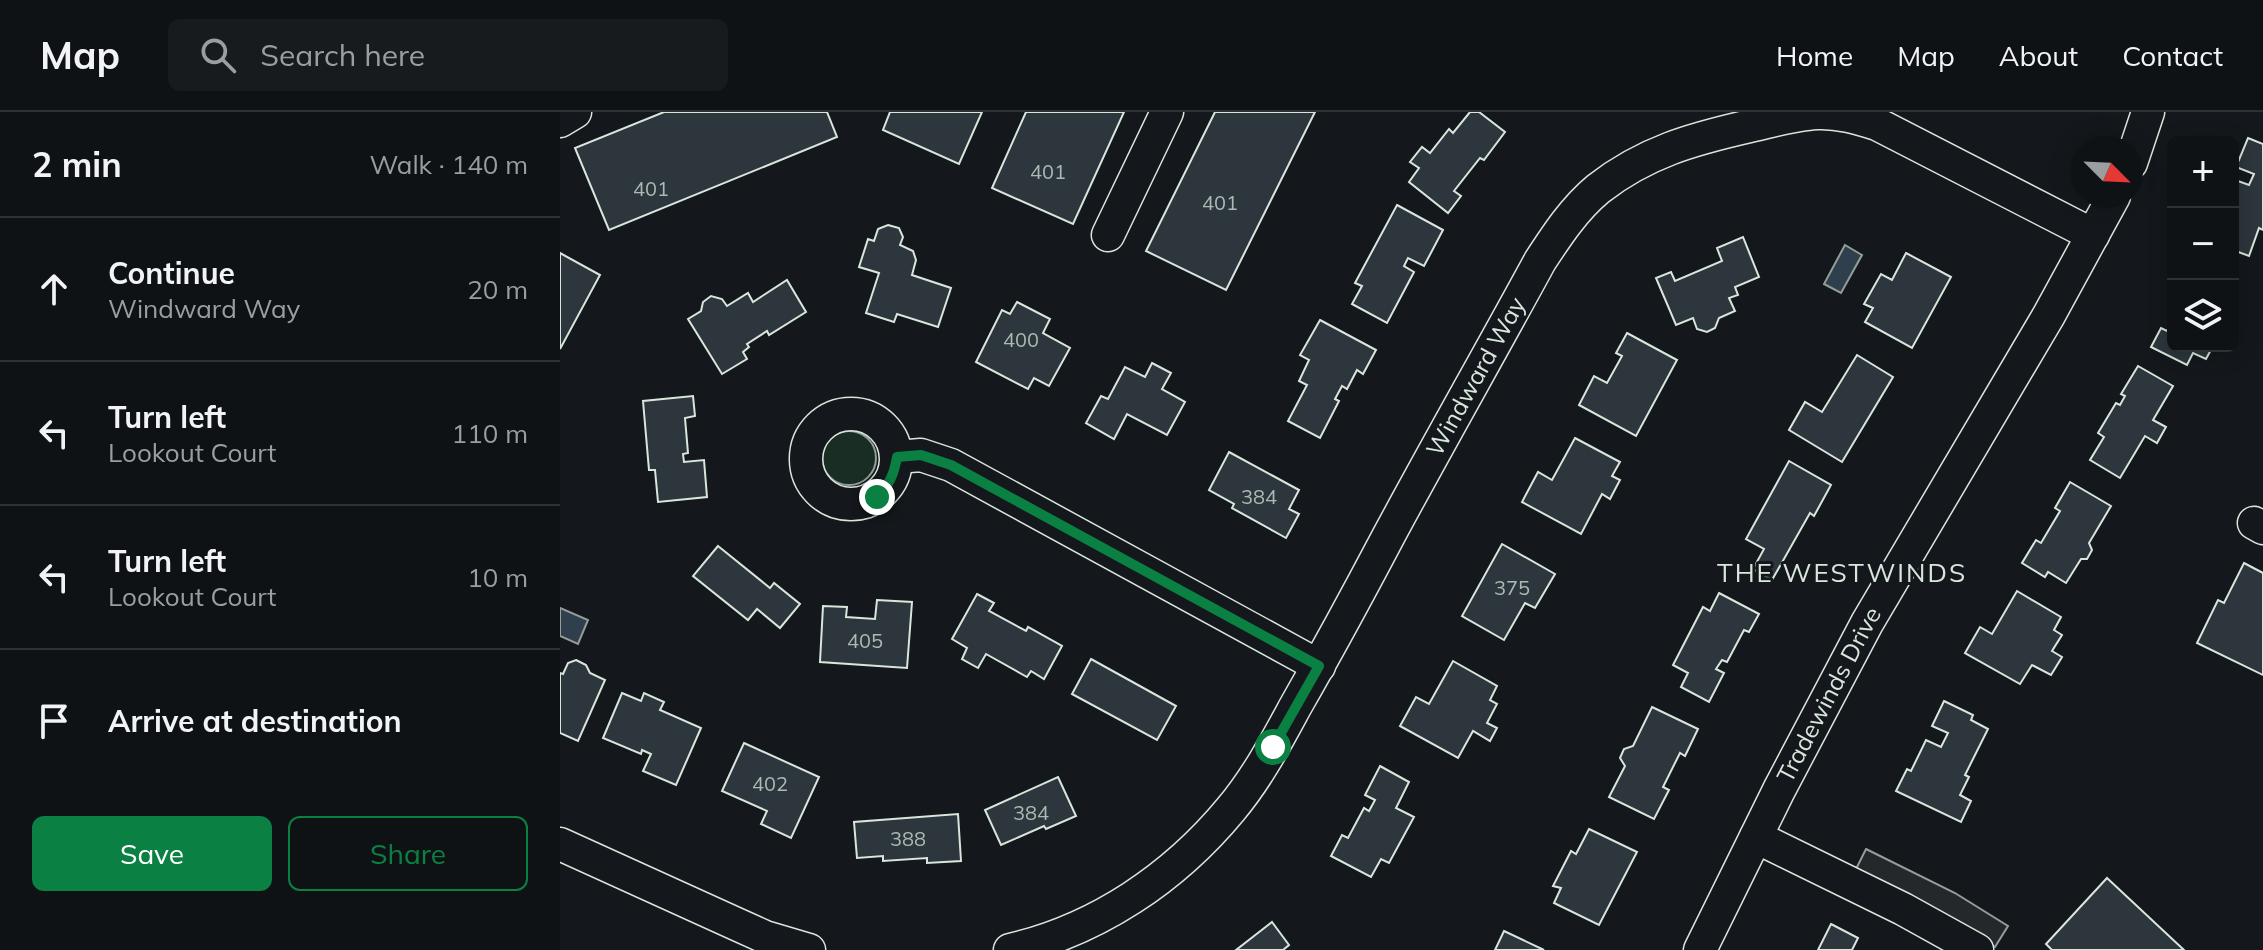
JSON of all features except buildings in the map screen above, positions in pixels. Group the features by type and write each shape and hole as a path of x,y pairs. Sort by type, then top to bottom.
{"street":[{"path":"560,121 575,112"},
{"path":"1108,235 1167,112"},
{"path":"2140,136 2148,112"},
{"name":"Windward Way","path":"1010,950 1063,942 1125,903 1209,835 1254,778 1319,666 1540,261 1587,200 1622,172 1678,144 1794,116 1816,113 1854,116 1877,124 2093,235"},
{"name":"Tradewinds Drive","path":"1700,950 1867,623 2049,315 2108,208"},
{"path":"897,457 921,455 951,465 1319,666"},
{"path":"1756,837 1908,911 1977,950"},
{"path":"560,844 765,937 809,950"}],"green space":[{"path":"849,431 868,439 876,458 868,477 849,485 830,477 822,458 830,439"}],"shaded area":[{"path":"1866,849 1955,893 2008,926 1995,947 1855,871"}],"water":[{"path":"1845,245 1862,255 1841,293 1824,284"},
{"path":"560,608 588,620 578,644 560,636"}],"district":[{"name":"THE WESTWINDS","path":"1842,573"}],"route":[{"path":"877,497 888,486 895,472 897,457 921,455 951,465 1319,666 1273,747"}]}
